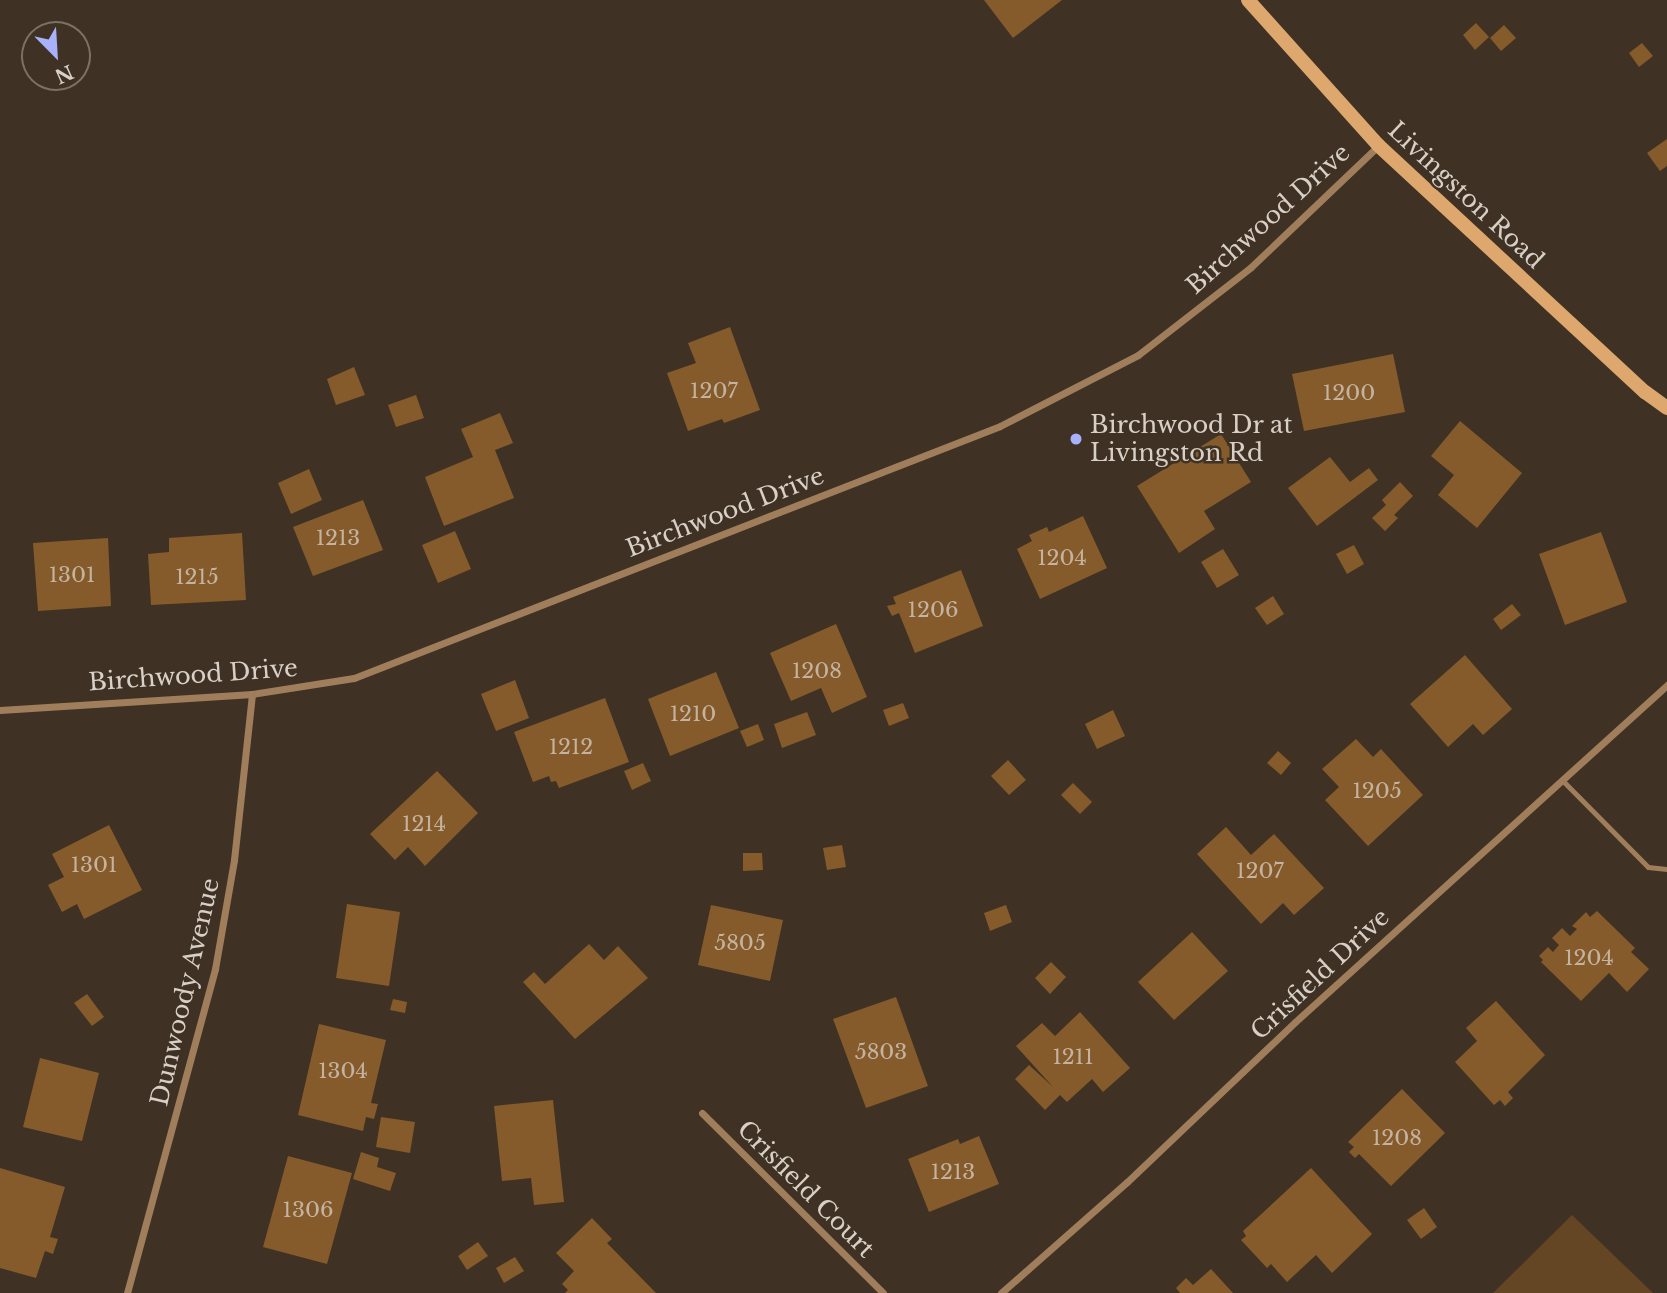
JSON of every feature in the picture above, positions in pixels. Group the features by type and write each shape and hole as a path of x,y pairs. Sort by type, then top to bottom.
{"main road":[{"name":"Livingston Road","path":"1248,0 1378,145 1645,392 1667,408"}],"street":[{"name":"Birchwood Drive","path":"0,710 252,694 354,678 1000,426 1138,355 1251,267 1378,145"},
{"name":"Crisfield Drive","path":"1001,1293 1127,1182 1295,1021 1667,685"},
{"name":"Dunwoody Avenue","path":"127,1293 215,969 234,860 252,694"},
{"name":"Crisfield Court","path":"702,1113 883,1293"}],"lane":[{"path":"1562,780 1648,867 1667,869"}],"shaded area":[{"path":"1572,1215 1653,1293 1493,1293"}],"building":[{"path":"984,0 1062,0 1013,38"},
{"path":"1476,23 1489,37 1475,50 1463,35"},
{"path":"1504,25 1516,38 1501,51 1490,38"},
{"path":"1642,43 1653,56 1639,67 1629,53"},
{"path":"1667,139 1667,166 1660,171 1647,153"},
{"path":"730,327 760,410 724,423 722,419 688,431 667,373 696,363 688,343"},
{"path":"1393,354 1405,412 1304,431 1292,374"},
{"path":"354,367 365,395 336,405 327,379"},
{"path":"416,395 424,418 396,427 388,405"},
{"path":"500,413 513,443 495,450 514,498 444,526 425,477 473,457 461,429"},
{"path":"1460,421 1522,473 1477,528 1438,495 1454,475 1431,456"},
{"path":"1221,434 1251,482 1204,511 1215,529 1179,553 1137,486"},
{"path":"1330,457 1350,482 1369,468 1378,480 1317,526 1288,488"},
{"path":"309,469 322,500 291,514 278,483"},
{"path":"1400,482 1413,496 1394,515 1398,518 1385,531 1372,518 1386,505 1382,500"},
{"path":"363,500 383,550 313,576 293,527"},
{"path":"1083,516 1107,568 1040,599 1017,549 1032,541 1029,535 1047,527 1049,532"},
{"path":"455,531 471,569 438,583 422,545"},
{"path":"1601,532 1627,602 1565,625 1539,554"},
{"path":"242,533 246,600 151,605 148,554 169,552 169,538"},
{"path":"108,538 111,606 38,611 33,543"},
{"path":"1354,545 1364,564 1347,574 1336,554"},
{"path":"1223,549 1239,575 1217,588 1201,562"},
{"path":"961,570 983,626 915,653 899,613 892,616 887,606 896,604 893,597"},
{"path":"1273,596 1284,614 1267,625 1255,608"},
{"path":"1512,604 1521,615 1501,630 1493,619"},
{"path":"836,624 867,697 832,713 821,688 791,701 770,653"},
{"path":"1465,655 1512,709 1483,735 1473,724 1448,747 1410,704"},
{"path":"716,672 739,728 670,756 648,699"},
{"path":"515,680 529,718 496,731 481,694"},
{"path":"605,698 629,762 559,788 556,781 551,782 549,776 533,782 514,732"},
{"path":"903,703 909,718 889,726 883,710"},
{"path":"1113,710 1125,736 1097,749 1085,724"},
{"path":"807,712 816,735 782,748 774,724"},
{"path":"758,724 764,740 747,747 740,731"},
{"path":"1356,739 1373,757 1381,749 1423,795 1368,846 1325,800 1339,787 1322,769"},
{"path":"1278,751 1291,763 1281,775 1267,763"},
{"path":"1008,760 1026,780 1009,795 991,776"},
{"path":"643,763 651,781 632,790 624,771"},
{"path":"437,771 478,813 425,866 408,847 395,860 370,834"},
{"path":"1073,783 1092,802 1080,814 1061,795"},
{"path":"109,825 142,890 84,919 77,904 62,912 48,885 64,877 52,854"},
{"path":"1226,827 1251,855 1274,834 1324,888 1294,915 1283,903 1261,924 1197,854"},
{"path":"842,845 846,867 827,870 823,848"},
{"path":"743,853 762,853 763,870 743,871"},
{"path":"347,904 400,912 389,986 336,978"},
{"path":"711,905 783,920 770,981 698,965"},
{"path":"1006,905 1012,922 990,931 984,913"},
{"path":"1597,911 1635,948 1631,952 1649,969 1627,992 1609,973 1581,1001 1541,962 1543,960 1539,956 1548,947 1553,952 1559,945 1552,938 1562,928 1570,936 1577,929 1572,926 1586,912 1590,917"},
{"path":"1192,932 1228,971 1174,1020 1138,982"},
{"path":"589,944 604,960 618,946 648,978 575,1039 523,982 534,972 545,984"},
{"path":"1051,962 1066,977 1050,994 1035,978"},
{"path":"87,994 104,1017 92,1026 74,1003"},
{"path":"896,997 928,1086 866,1108 833,1019"},
{"path":"393,999 407,1002 405,1013 390,1010"},
{"path":"1496,1001 1545,1055 1508,1092 1513,1098 1505,1106 1500,1100 1494,1105 1455,1062 1477,1041 1466,1028"},
{"path":"1080,1012 1130,1068 1103,1092 1092,1079 1067,1102 1060,1095 1045,1110 1015,1079 1029,1065 1053,1087 1016,1046 1042,1023 1055,1036"},
{"path":"319,1024 386,1040 371,1103 378,1104 374,1119 366,1117 363,1131 298,1115"},
{"path":"40,1058 99,1073 82,1141 23,1127"},
{"path":"1402,1089 1445,1133 1391,1186 1359,1154 1355,1158 1349,1152 1354,1147 1348,1142"},
{"path":"553,1100 564,1202 534,1205 531,1178 502,1181 494,1106"},
{"path":"381,1117 415,1122 410,1153 376,1147"},
{"path":"979,1136 999,1184 929,1212 908,1159 958,1139 960,1144"},
{"path":"361,1152 379,1158 377,1167 396,1173 390,1191 353,1179"},
{"path":"288,1156 352,1173 327,1264 263,1247"},
{"path":"0,1168 65,1187 50,1237 58,1239 53,1254 45,1251 36,1278 0,1268"},
{"path":"1311,1168 1372,1234 1332,1273 1316,1255 1287,1282 1271,1264 1267,1268 1241,1240 1246,1236 1243,1231"},
{"path":"1424,1208 1437,1227 1421,1239 1407,1220"},
{"path":"592,1218 612,1239 607,1243 656,1293 565,1293 568,1290 562,1284 574,1271 556,1253"},
{"path":"478,1242 488,1256 467,1270 458,1256"},
{"path":"515,1257 524,1271 504,1283 496,1268"},
{"path":"1211,1269 1233,1293 1180,1293 1176,1288 1186,1278 1193,1285"}],"place":[{"name":"Birchwood Dr at Livingston Rd","path":"1076,439"}]}
